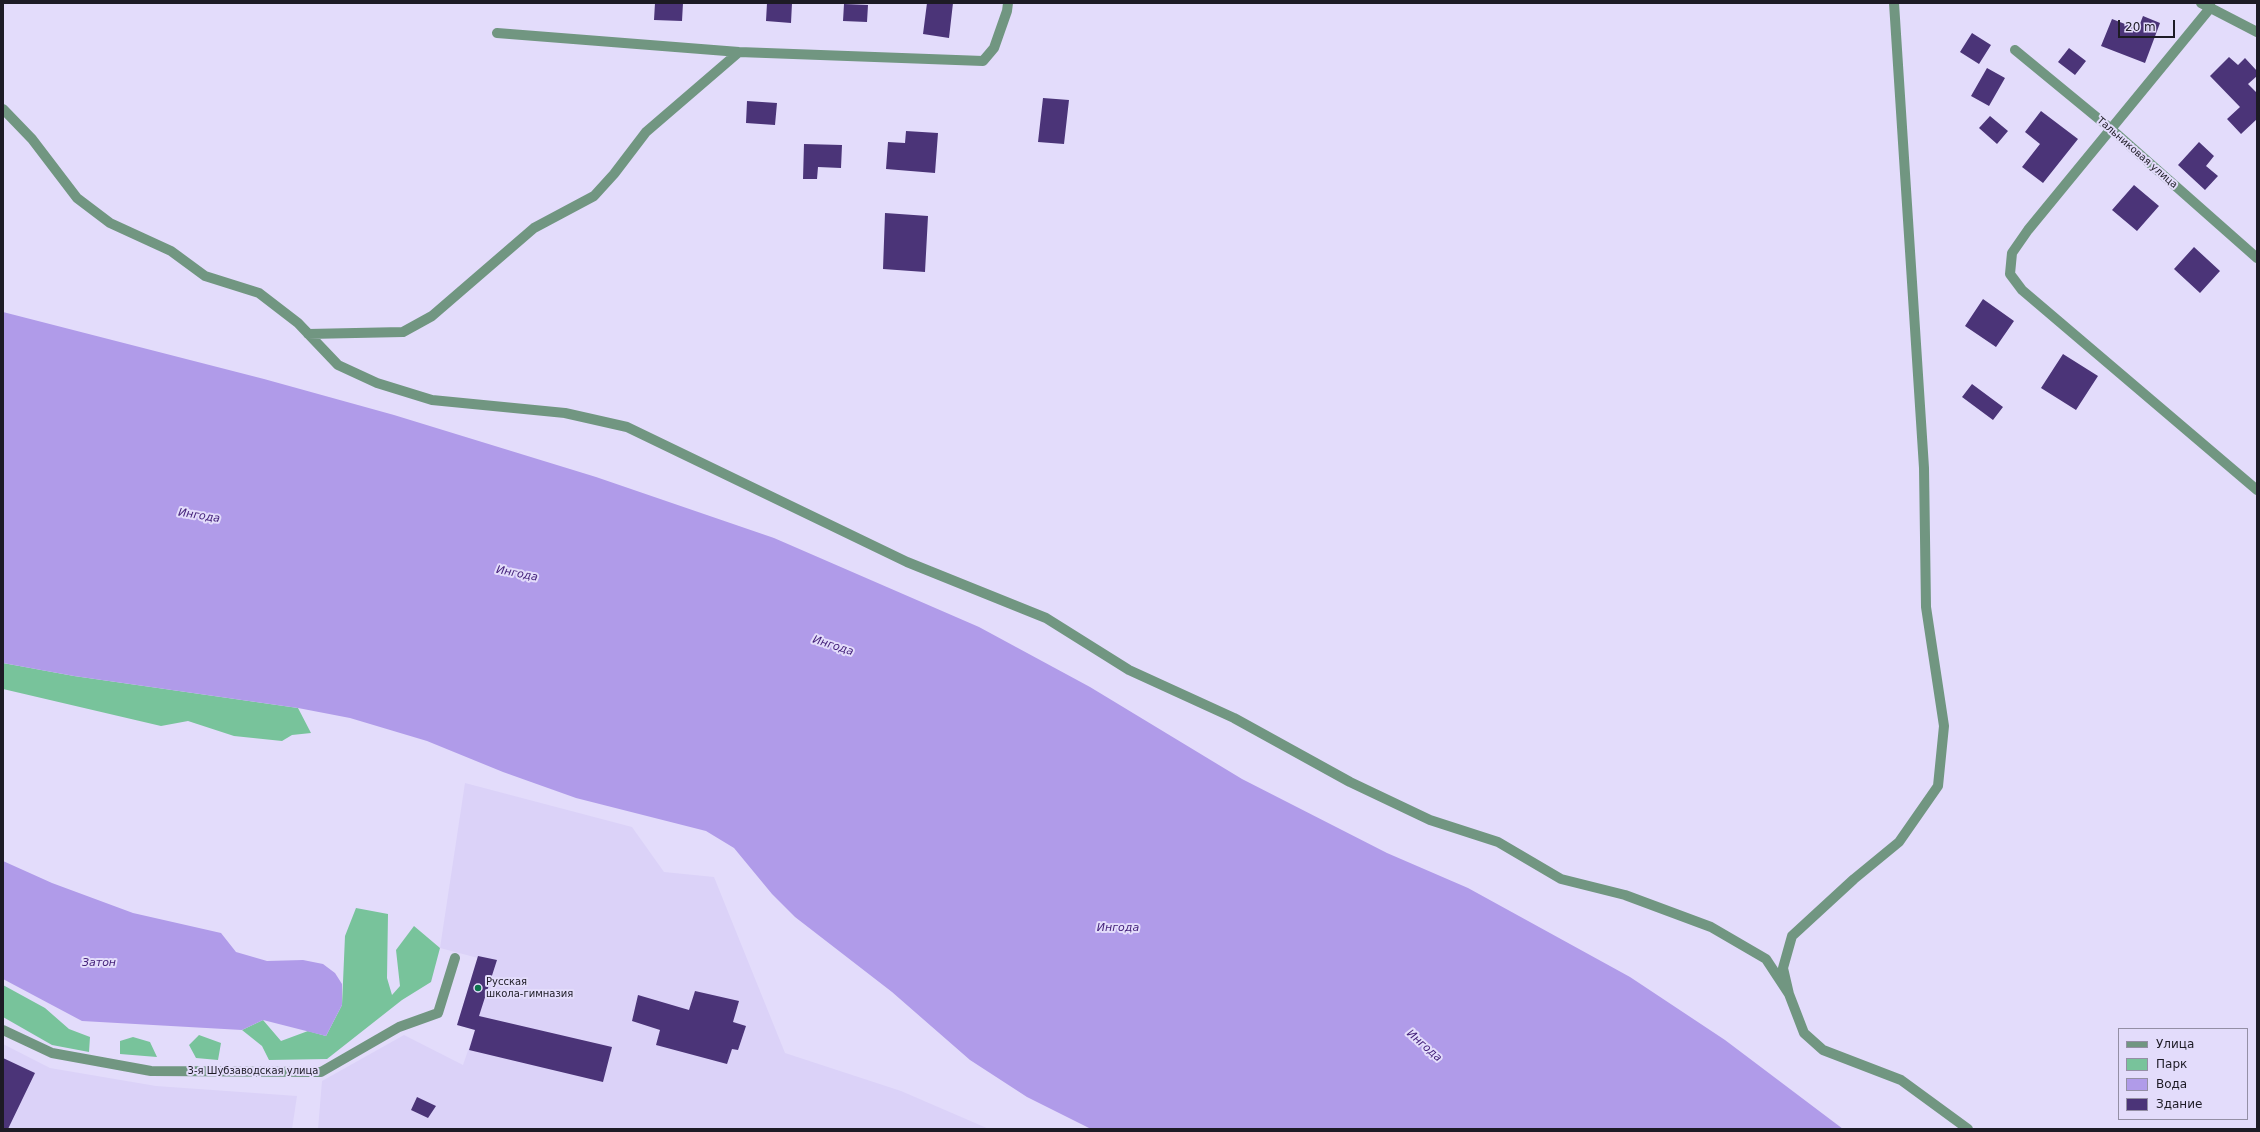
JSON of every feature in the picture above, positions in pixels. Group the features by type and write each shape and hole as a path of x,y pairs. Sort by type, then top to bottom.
{"street":[{"path":"497,33 739,52 983,61 994,48 1007,11 1008,3"},
{"path":"1894,3 1924,468 1926,606 1944,726 1938,786 1899,842 1854,879 1792,936 1783,968 1789,994 1804,1033 1823,1050 1901,1080 1968,1129"},
{"path":"2257,32 2206,5 2111,129 2028,230 2012,253 2010,274 2022,290 2257,490"},
{"name":"Тальниковая улица","path":"2015,50 2111,129 2257,258"},
{"path":"308,334 404,332 432,316 534,228 594,196 614,174 646,132 739,52"},
{"path":"3,109 32,139 77,198 110,223 171,251 205,276 259,293 298,323 338,365 377,383 432,400 564,413 626,427 907,562 1046,618 1129,670 1234,718 1350,782 1430,820 1498,842 1561,879 1625,895 1711,927 1766,959 1789,994"},
{"name":"3-я Шубзаводская улица","path":"3,1030 52,1054 151,1071 321,1072 399,1027 438,1013 456,958"}],"shaded area":[{"path":"465,783 632,827 664,872 714,877 785,1053 901,1091 989,1129 318,1129 322,1081 404,1035 463,1065 475,1030 457,1025 478,958 440,948"},
{"path":"3,1044 50,1068 156,1086 297,1096 292,1129 3,1129"}],"green space":[{"path":"3,663 74,676 298,708 311,733 292,735 282,741 234,736 188,721 161,726 3,689"},
{"path":"356,908 388,914 387,978 392,995 400,986 396,950 414,926 440,948 431,982 402,1000 327,1059 269,1060 262,1046 242,1030 263,1020 281,1041 308,1031 326,1036 342,1005 345,936"},
{"path":"3,985 45,1008 69,1029 90,1037 89,1052 52,1045 3,1017"},
{"path":"199,1035 221,1043 218,1060 196,1058 189,1045"},
{"path":"133,1037 150,1042 157,1057 120,1054 120,1041"}],"water":[{"name":"Ингода","path":"3,312 264,379 394,415 596,477 774,538 979,627 1090,687 1242,779 1387,853 1468,888 1630,977 1725,1040 1843,1129 1091,1129 1027,1097 970,1060 892,992 795,917 772,894 734,848 706,831 576,798 503,772 427,741 350,718 298,708 74,676 3,663"},
{"name":"Затон","path":"3,861 52,883 133,913 221,933 236,952 267,961 303,960 323,964 335,973 342,984 342,1005 326,1036 263,1020 242,1030 82,1021 3,979"}],"building":[{"path":"655,3 683,3 682,21 654,20"},
{"path":"767,3 792,3 791,23 766,21"},
{"path":"927,3 953,3 949,38 923,34"},
{"path":"844,4 868,5 867,22 843,21"},
{"path":"2143,16 2160,23 2145,63 2101,46 2112,19 2138,29"},
{"path":"1972,33 1991,45 1979,64 1960,52"},
{"path":"2069,48 2086,61 2075,75 2058,62"},
{"path":"2229,57 2238,65 2245,58 2257,71 2257,76 2248,84 2257,93 2257,119 2241,134 2227,119 2240,107 2210,76"},
{"path":"1987,68 2005,78 1989,106 1971,96"},
{"path":"1043,98 1069,100 1064,144 1038,142"},
{"path":"747,101 777,103 775,125 746,123"},
{"path":"2041,111 2078,139 2043,183 2022,167 2040,144 2025,132"},
{"path":"1990,116 2008,131 1997,144 1979,128"},
{"path":"906,131 938,133 935,173 886,169 888,142 905,143"},
{"path":"2199,142 2214,156 2206,166 2218,176 2205,190 2178,165"},
{"path":"804,144 842,145 841,168 818,167 817,179 803,179"},
{"path":"2134,185 2159,206 2137,231 2112,210"},
{"path":"885,213 928,216 925,272 883,269"},
{"path":"2194,247 2220,271 2200,293 2174,269"},
{"path":"1983,299 2014,321 1996,347 1965,326"},
{"path":"2063,354 2098,376 2076,410 2041,388"},
{"path":"1972,384 2003,407 1993,420 1962,397"},
{"name":"Русская школа-гимназия","path":"478,956 497,960 479,1016 612,1047 603,1082 469,1050 475,1030 457,1025"},
{"path":"695,991 739,1001 733,1022 746,1026 738,1050 732,1049 727,1064 656,1045 660,1030 632,1021 638,995 689,1010"},
{"path":"3,1058 35,1073 8,1129 3,1129"},
{"path":"417,1097 436,1106 428,1118 411,1110"}],"place":[{"name":"Русская школа-гимназия","path":"478,988"}]}
